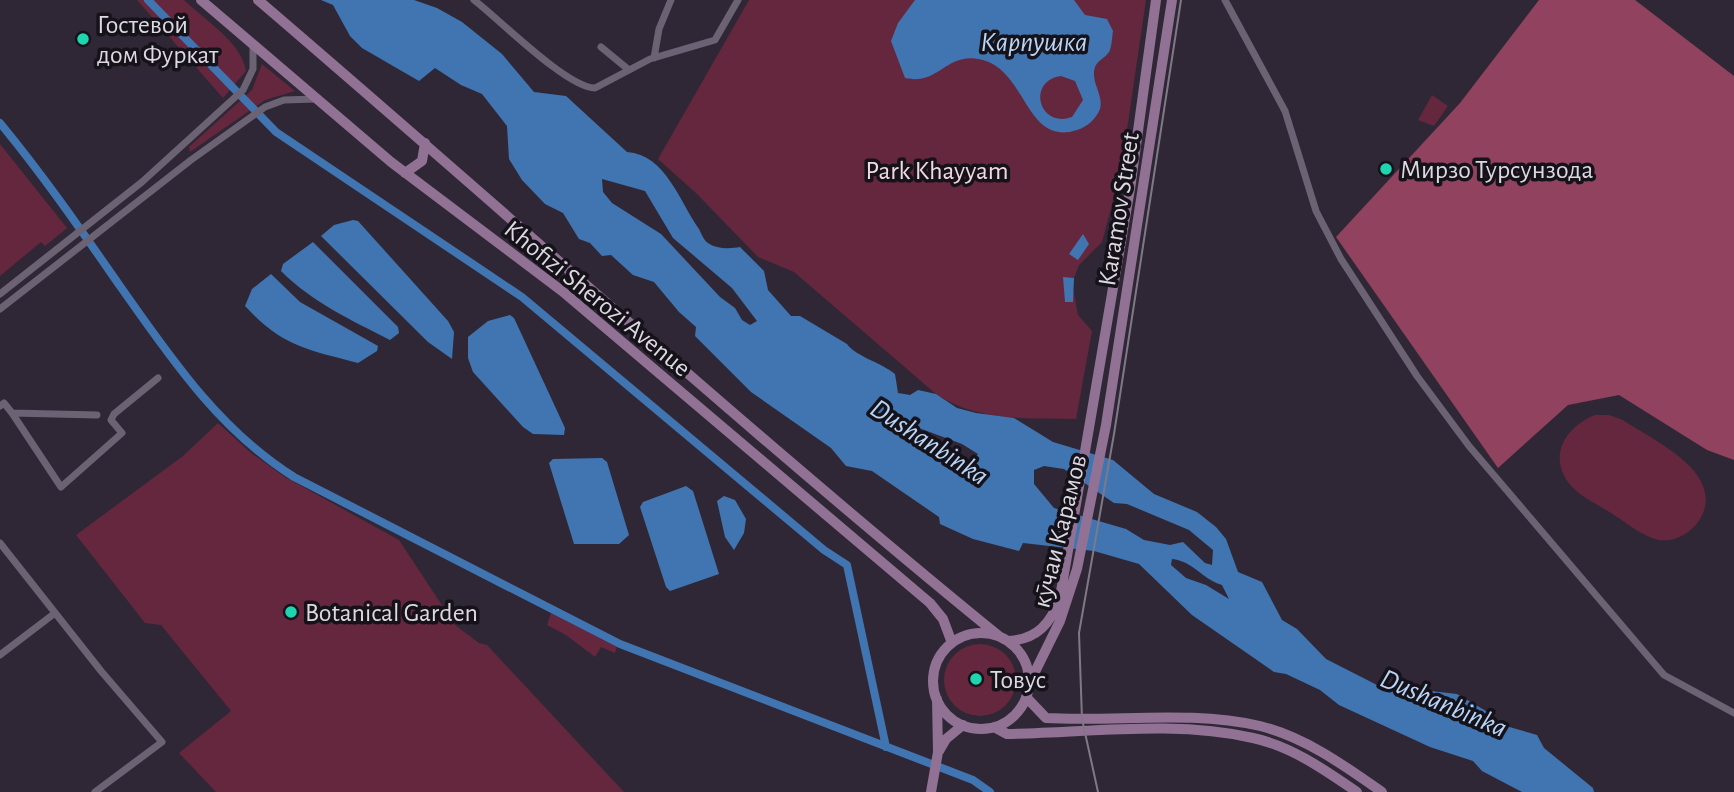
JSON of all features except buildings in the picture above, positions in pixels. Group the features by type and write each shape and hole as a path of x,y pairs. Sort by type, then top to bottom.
{"main road":[{"name":"Khofizi Sherozi Avenue","path":"201,0 405,173 562,291 930,603 943,619 952,643"},
{"name":"Khofizi Sherozi Avenue","path":"258,0 425,143 589,289 1004,639"},
{"name":"Karamov Street","path":"1091,422 1148,67 1156,0"},
{"name":"Karamov Street","path":"1106,425 1172,0"},
{"path":"1148,67 1161,70"},
{"path":"405,173 422,161 425,143"},
{"name":"кӯчаи Карамов","path":"1004,639 1033,636 1048,624 1059,597 1091,422"},
{"name":"кӯчаи Карамов","path":"1029,684 1060,621 1077,569 1106,425"},
{"path":"931,792 938,752 934,680 937,663 952,643 975,634 1004,639 1020,653 1027,667 1029,684 1026,698 1010,719 993,727"},
{"path":"1026,698 1045,718 1216,720 1261,727 1297,739 1382,792"},
{"path":"937,699 952,719 963,725 993,727 1007,734 1176,728 1255,738 1292,752 1356,792 1364,780"},
{"path":"938,752 946,739 963,725"}],"street":[{"path":"474,0 551,65 585,88 594,88 654,58 715,40 738,0"},
{"path":"654,58 659,29 671,0"},
{"path":"1225,0 1285,111 1316,211 1341,259 1417,376 1469,446 1664,675 1734,713"},
{"path":"0,294 70,241 181,148 246,86 253,69 253,45"},
{"path":"601,47 629,70"},
{"path":"0,309 191,160 274,102 317,99"},
{"path":"181,148 191,160"},
{"path":"2,405 12,413 61,487 122,433 111,420 114,414 158,378"},
{"path":"12,413 97,415"},
{"path":"0,543 101,671 162,742 95,792"},
{"path":"0,655 55,613"}],"green space":[{"path":"137,0 184,0 230,41 243,60 246,71 223,98"},
{"name":"Park Khayyam","path":"749,0 1146,0 1121,171 1102,242 1079,265 1072,283 1078,315 1092,331 1076,419 986,414 969,410 936,394 794,272 758,257 696,193 658,159"},
{"path":"262,64 295,91 265,100 190,152 189,147 252,90"},
{"path":"1432,95 1448,106 1434,126 1418,120"},
{"path":"0,144 67,228 45,246 41,242 0,276"},
{"path":"1595,415 1609,415 1623,420 1664,445 1690,467 1700,479 1705,493 1705,507 1692,529 1669,540 1652,538 1572,487 1562,472 1560,451 1576,426"},
{"name":"Botanical Garden","path":"218,423 251,453 285,477 399,540 455,625 479,643 487,645 624,792 216,792 179,753 231,711 161,625 145,623 76,535 183,456"},
{"path":"551,613 617,647 615,653 601,647 595,657 566,635 547,625"},
{"path":"987,644 1006,654 1014,666 1014,694 1006,706 994,714 973,716 954,706 946,694 944,673 954,654 966,646"}],"shaded area":[{"path":"1539,0 1635,0 1734,76 1734,460 1707,450 1619,395 1568,405 1498,468 1336,237 1460,103"}],"water":[{"name":"Dushanbinka","path":"321,0 414,0 437,8 462,22 502,54 534,92 566,96 627,152 652,161 670,181 707,242 719,247 740,247 764,271 768,290 791,316 800,316 890,370 895,374 898,393 910,395 918,390 936,394 957,408 1014,418 1053,442 1113,460 1154,494 1197,512 1216,527 1226,539 1238,572 1262,582 1282,620 1297,629 1326,659 1379,686 1403,694 1413,689 1457,694 1486,711 1499,724 1537,735 1544,748 1593,788 1594,792 1522,792 1482,771 1473,761 1430,747 1339,705 1320,690 1286,674 1274,672 1192,615 1139,564 1094,551 1023,543 1019,551 973,539 940,524 939,517 872,471 846,466 831,448 751,392 695,336 696,327 679,312 654,282 633,275 611,255 602,256 590,243 579,239 563,213 545,204 522,180 509,159 507,126 482,94 461,85 435,68 419,81 362,48 350,36 333,5","holes":["602,179 645,191 673,238 732,288 757,321 750,325 742,320 735,308 720,297 661,234 612,203 603,192","895,418 903,418 908,424 962,444 978,454 973,461 951,459 932,441","1044,466 1064,469 1114,503 1127,504 1189,530 1213,550 1212,565 1205,563 1183,542 1170,545 1144,540 1126,529 1054,508 1034,484 1034,470","1172,559 1192,567 1222,585 1229,599 1206,585 1186,578 1171,565"]},
{"name":"Карпушка","path":"915,0 1074,0 1085,15 1107,19 1113,31 1110,50 1096,65 1094,73 1100,109 1091,122 1077,130 1060,132 1047,128 1036,118 1009,78 998,67 983,60 960,60 927,77 905,78 891,41 898,23","holes":["1061,76 1075,81 1083,100 1072,117 1061,119 1051,116 1041,103 1043,86"]},
{"path":"358,221 448,321 454,332 452,359 428,342 321,236 334,225"},
{"path":"1083,234 1089,244 1078,260 1069,254"},
{"path":"313,242 398,327 399,333 390,340 361,325 319,301 281,271 283,264"},
{"path":"271,274 300,302 378,346 377,351 358,363 309,350 271,330 245,306 252,289"},
{"path":"1063,277 1074,278 1073,302 1065,302"},
{"path":"510,315 514,318 565,428 564,435 533,434 523,427 473,372 468,358 468,337 488,321"},
{"path":"602,458 607,462 629,535 619,544 574,544 549,463 553,459"},
{"path":"686,486 693,491 719,574 670,591 666,587 640,507 643,502"},
{"path":"724,496 735,500 746,519 744,533 734,550 725,537 717,501"}],"waterway":[{"path":"148,0 276,132 522,297 824,550 847,565 886,747"},
{"path":"0,123 47,183 177,365 219,415 267,458 294,477 620,644 973,780 990,792"}],"railway":[{"path":"1098,792 1082,719 1079,633 1114,434 1181,0"}],"place":[{"name":"Гостевой дом Фуркат","path":"83,39"},
{"name":"Мирзо Турсунзода","path":"1386,169"},
{"name":"Botanical Garden","path":"291,612"},
{"name":"Товус","path":"976,679"}]}
